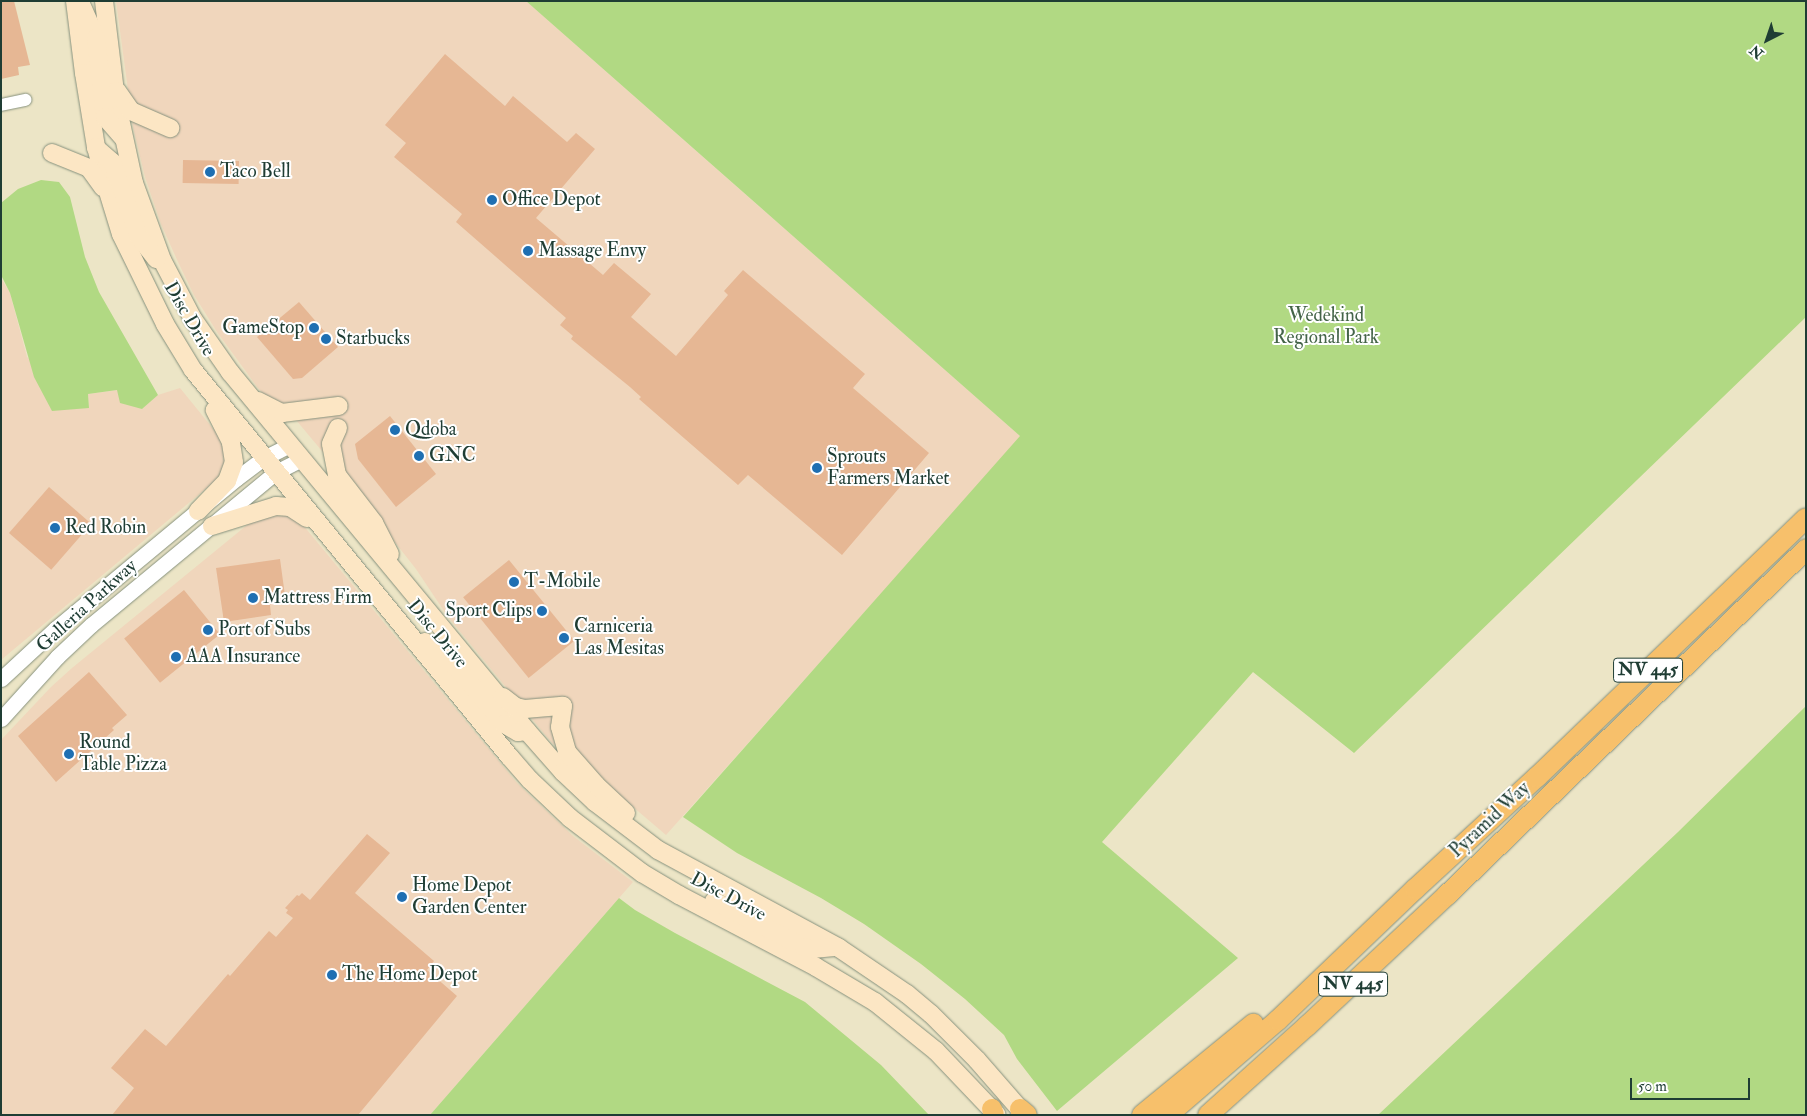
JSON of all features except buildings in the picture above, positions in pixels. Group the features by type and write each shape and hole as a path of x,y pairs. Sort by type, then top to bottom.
{"main road":[{"name":"Disc Drive","path":"75,1 96,147 121,234 139,274 193,370 399,622 530,780 570,818 611,852 650,878 816,967 875,1002 936,1051 994,1113"},
{"path":"80,1 96,38 106,117 124,138"},
{"name":"Disc Drive","path":"104,1 114,87 136,191 162,260 174,284 209,344 408,588 527,731 563,772 595,802 658,850 837,947 876,972 931,1014 977,1060 1024,1113"},
{"path":"114,87 131,111 170,128"},
{"path":"96,147 112,162 116,169 139,237 174,284"},
{"path":"52,153 89,168 100,181 110,200"},
{"path":"193,370 226,432 234,453 232,472 227,481 198,511"},
{"path":"241,385 268,408 282,413 339,406"},
{"path":"338,428 331,444 336,475 374,523 408,588"},
{"path":"212,526 257,511 284,506 300,512 324,531"},
{"name":"Pyramid Way","path":"1168,1115 1278,1020 1415,889 1544,770 1806,518"},
{"name":"Pyramid Way","path":"1208,1115 1286,1046 1440,902 1806,549"},
{"path":"399,622 449,661 504,724 518,732 527,731"},
{"path":"488,684 516,707 525,709 563,706 560,727 567,752 596,785 649,834 691,869"},
{"path":"650,878 704,896 804,947 813,949 837,947"},
{"path":"1142,1115 1253,1024 1278,1020"}],"street":[{"path":"1,105 25,100"},
{"name":"Galleria Parkway","path":"1,679 55,629 198,511 264,458 290,445"},
{"name":"Galleria Parkway","path":"1,720 57,657 91,626 276,472 302,459"}],"shaded area":[{"path":"116,1 526,1 1021,437 666,835 605,783 552,743 448,617 416,569 342,475 286,408 272,403 258,388 217,332 194,295 178,262 161,224 145,177 133,127"},
{"path":"1,278 10,293 27,357 89,408 88,394 118,390 142,409 158,395 180,388 215,431 229,453 221,476 1,660"},
{"path":"278,511 298,519 517,783 573,836 633,882 430,1115 1,1115 1,740 51,687 72,668 252,521"}],"green space":[{"name":"Wedekind Regional Park","path":"526,1 1806,1 1806,317 1354,753 1253,672 1102,842 1238,958 1057,1111 1017,1059 1004,1035 965,999 921,964 864,924 821,898 737,853 683,817 1020,436"},
{"path":"41,180 59,182 70,197 85,257 99,292 158,395 142,409 120,403 117,390 88,394 89,408 52,411 34,377 10,293 1,275 1,203 18,189"},
{"path":"1806,706 1806,1115 1378,1115 1678,832"},
{"path":"619,898 635,910 675,933 805,1002 881,1065 929,1115 430,1115"}],"place":[{"name":"Taco Bell","path":"210,172"},
{"name":"Office Depot","path":"492,200"},
{"name":"Massage Envy","path":"528,251"},
{"name":"GameStop","path":"314,328"},
{"name":"Starbucks","path":"326,339"},
{"name":"Qdoba","path":"395,430"},
{"name":"GNC","path":"419,456"},
{"name":"Sprouts Farmers Market","path":"817,468"},
{"name":"Red Robin","path":"55,528"},
{"name":"T-Mobile","path":"514,582"},
{"name":"Mattress Firm","path":"253,598"},
{"name":"Sport Clips","path":"542,611"},
{"name":"Port of Subs","path":"208,630"},
{"name":"Carniceria Las Mesitas","path":"564,638"},
{"name":"AAA Insurance","path":"176,657"},
{"name":"Round Table Pizza","path":"69,754"},
{"name":"Home Depot Garden Center","path":"402,897"},
{"name":"The Home Depot","path":"332,975"}]}
